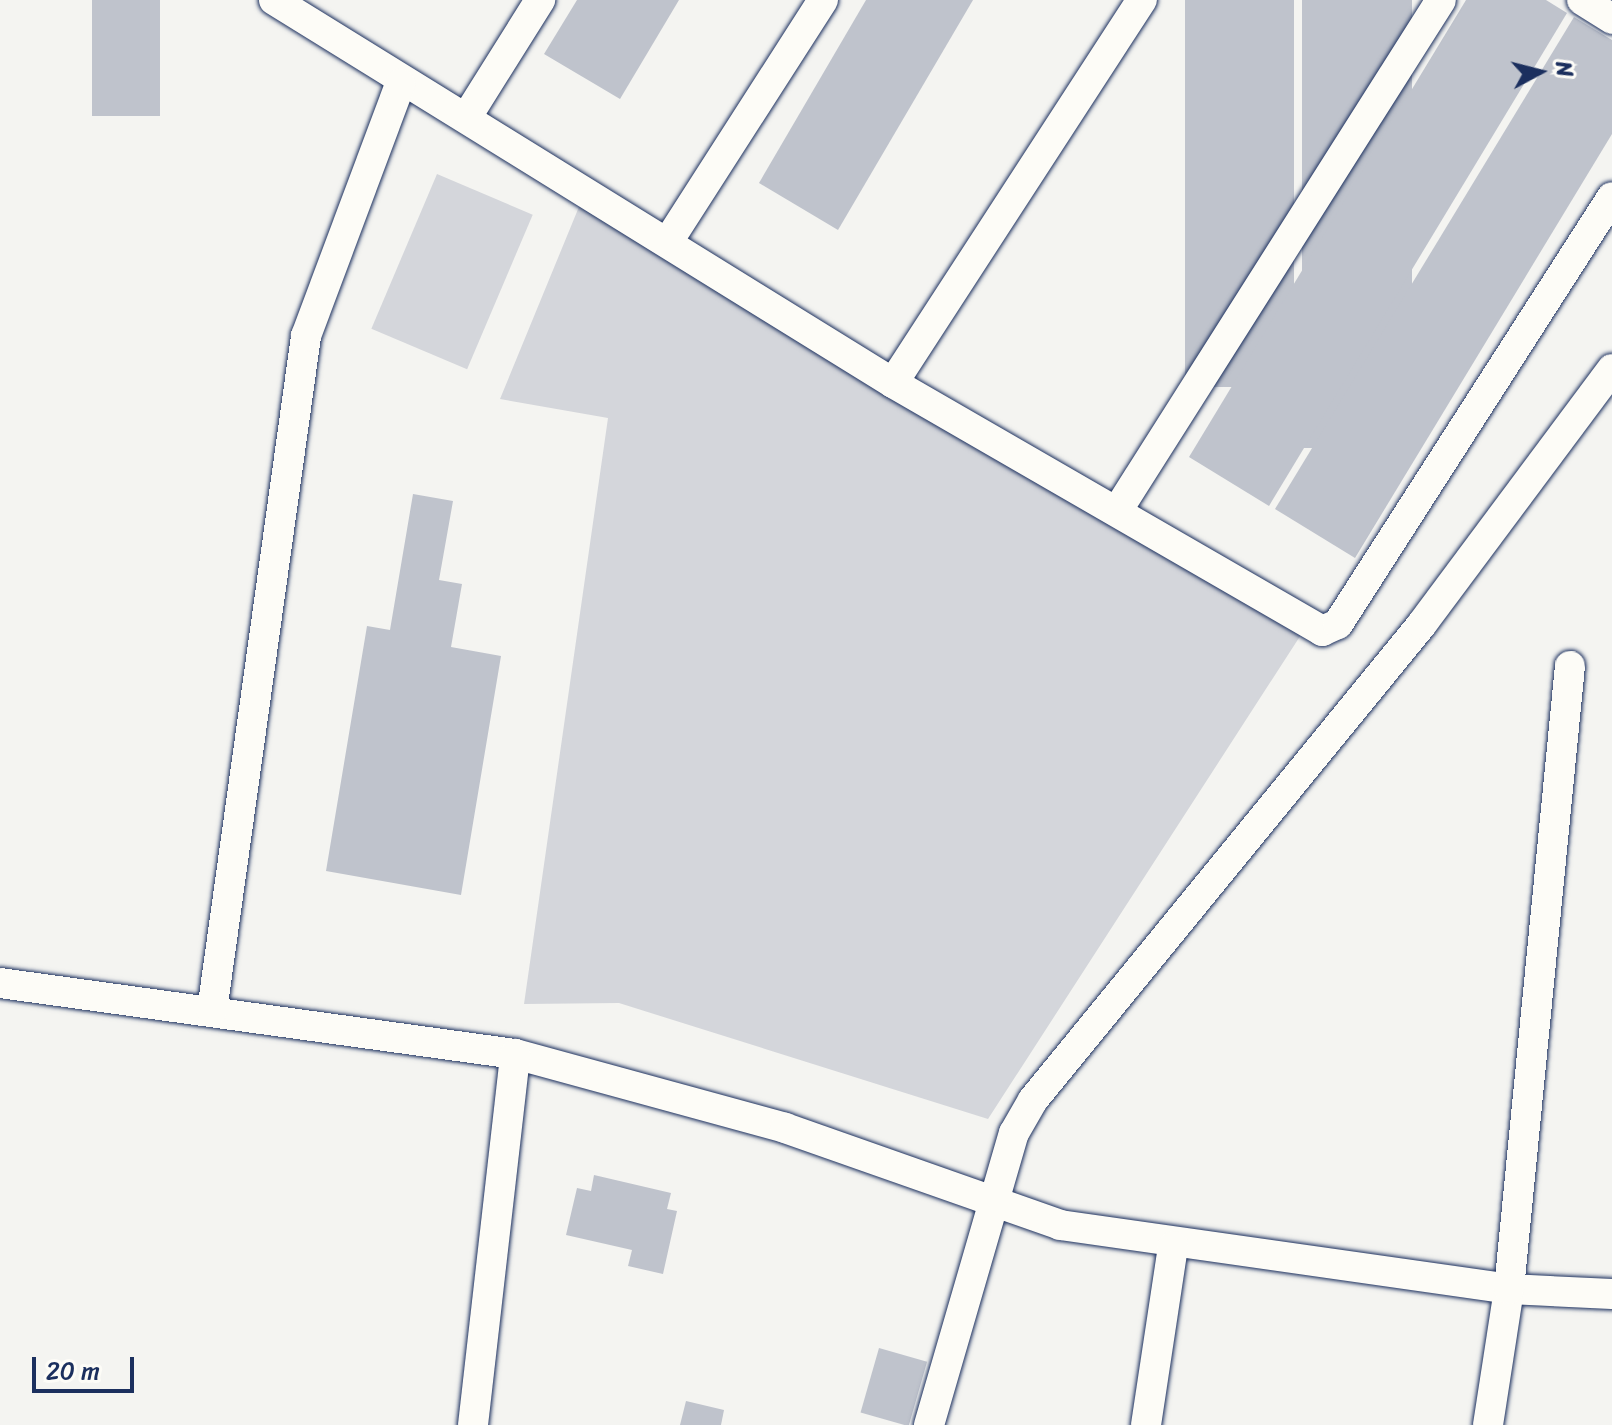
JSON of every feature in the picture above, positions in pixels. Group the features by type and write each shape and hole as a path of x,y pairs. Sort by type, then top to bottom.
{"street":[{"path":"274,0 400,84 468,115 893,383 1119,508 1313,628 1332,629 1612,197"},
{"path":"468,115 540,0"},
{"path":"669,240 823,0"},
{"path":"893,383 1142,0"},
{"path":"1119,508 1441,0"},
{"path":"1582,0 1612,19"},
{"path":"212,1011 306,336 400,84"},
{"path":"929,1425 997,1205 1014,1133 1075,1039 1422,624 1612,369"},
{"path":"1488,1425 1509,1289 1570,666"},
{"path":"0,983 515,1054 785,1128 997,1205 1173,1246 1509,1289 1612,1294"},
{"path":"473,1425 515,1054"},
{"path":"1146,1425 1173,1246"}],"shaded area":[{"path":"437,174 533,215 467,369 371,329"},
{"path":"590,180 1306,627 988,1119 619,1003 524,1004 608,418 500,399"}],"building":[{"path":"92,0 160,0 160,116 92,116"},
{"path":"577,0 679,0 620,99 544,54"},
{"path":"866,0 973,0 838,230 759,183"},
{"path":"1185,0 1294,0 1294,387 1185,387"},
{"path":"1302,0 1412,0 1412,448 1302,448"},
{"path":"1466,0 1546,0 1567,13 1269,506 1189,457"},
{"path":"1574,17 1612,40 1612,134 1355,558 1275,509"},
{"path":"413,494 453,501 439,580 462,584 451,647 501,656 461,895 326,871 367,626 390,630"},
{"path":"594,1175 671,1193 667,1209 677,1211 663,1274 628,1266 632,1250 566,1235 577,1188 591,1191"},
{"path":"879,1348 927,1362 909,1425 861,1412"},
{"path":"686,1401 724,1410 721,1425 680,1425"}]}
